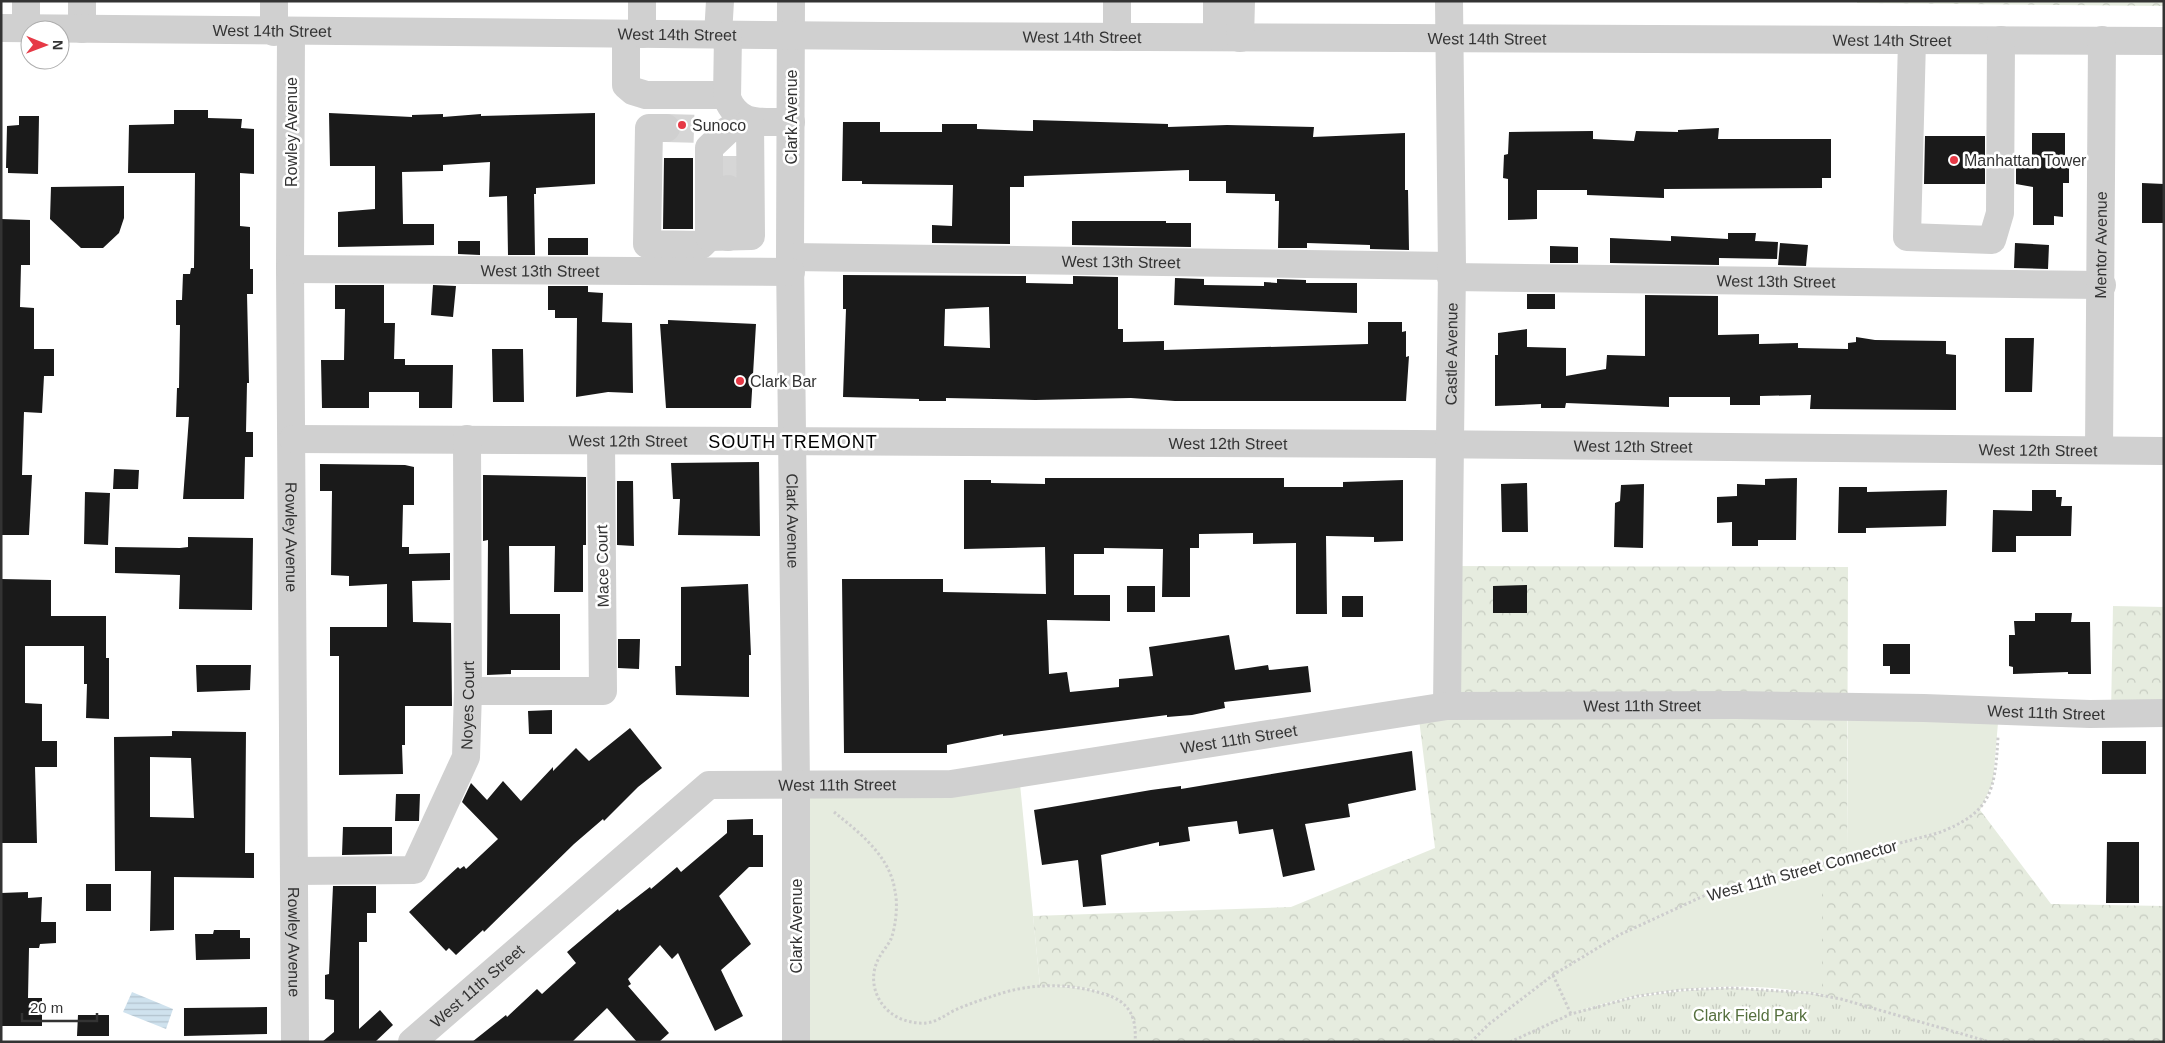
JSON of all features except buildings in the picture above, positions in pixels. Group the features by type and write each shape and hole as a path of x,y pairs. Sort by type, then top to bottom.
{"street":[{"path":"13,28 26,1"},
{"path":"82,1 82,29"},
{"name":"Rowley Avenue","path":"274,1 282,32 290,269 293,439 295,1042"},
{"path":"642,1 634,34 626,85 633,91 646,95 727,95"},
{"path":"720,1 727,95 730,106 739,117 730,237"},
{"name":"Clark Avenue","path":"791,1 796,1042"},
{"path":"1117,1 1117,37"},
{"path":"1217,1 1229,38"},
{"path":"1229,38 1241,1"},
{"name":"Castle Avenue","path":"1447,706 1451,272 1449,1"},
{"name":"West 14th Street","path":"13,28 790,36 2164,41"},
{"path":"1912,40 1907,237 1992,240 2000,213 2001,40"},
{"name":"Mentor Avenue","path":"2099,450 2102,285 2102,40"},
{"path":"730,237 709,148 739,135 791,122"},
{"path":"666,128 649,128 647,244 701,245 730,237 791,255"},
{"path":"700,129 739,135"},
{"path":"728,189 730,237"},
{"name":"West 13th Street","path":"290,269 791,255 1451,272 2102,285"},
{"name":"West 12th Street","path":"293,439 1450,444 2164,451"},
{"name":"Noyes Court","path":"294,871 414,870 466,757 468,691 467,439"},
{"name":"Mace Court","path":"468,691 603,690 600,441"},
{"name":"West 11th Street","path":"412,1042 709,785 951,784 1447,706 1754,705 1924,708 2090,714 2164,713"}],"path":[{"name":"West 11th Street Connector","path":"1471,1042 1489,1024 1553,975 1619,935 1710,892 1938,833 1962,824 1980,810 1988,798 1994,782 1998,732"},
{"path":"829,807 871,844 888,866 896,891 895,918 891,938 877,962 874,974 878,999 890,1012 905,1021 925,1024 1000,993 1034,986 1074,987 1114,997 1129,1009 1136,1026 1135,1042"},
{"path":"1553,975 1571,1014"},
{"path":"1510,1042 1571,1014 1638,996 1681,990 1766,988 1841,999 1990,1042"}],"green space":[{"path":"1857,1 2164,1 2164,6 1857,3"},
{"path":"1449,566 1848,567 1847,857 1938,833 1962,824 1980,810 2051,904 2164,906 2164,1042 1990,1042 1822,995 1822,863 1710,893 1619,935 1553,975 1489,1024 1471,1042 1135,1042 1133,1024 1127,1010 1117,1000 1104,993 1089,989 1040,986 1033,916 1291,907 1435,848 1418,711 1447,706"},
{"path":"2113,606 2164,607 2164,713 2111,714"},
{"path":"1848,706 1999,711 1993,782 1980,810 1962,824 1938,833 1847,857"},
{"path":"1019,774 1040,986 1089,989 1104,993 1117,1000 1127,1010 1133,1024 1135,1042 796,1042 796,786"},
{"path":"1823,863 1822,995 1761,987 1695,988 1663,992 1631,997 1571,1014 1509,1042 1471,1042 1489,1024 1553,975 1619,935 1710,893"},
{"name":"Clark Field Park","path":"1731,988 1809,993 1841,999 1990,1042 1510,1042 1565,1016 1612,1002 1671,992"}],"water":[{"path":"132,992 173,1009 166,1029 123,1012"}],"tunnel":[{"path":"666,128 700,129"},
{"path":"728,156 728,189"}],"place":[{"name":"Sunoco","path":"682,125"},
{"name":"Manhattan Tower","path":"1954,160"},
{"name":"Clark Bar","path":"740,381"}],"district":[{"name":"SOUTH TREMONT","path":"793,442"}]}
